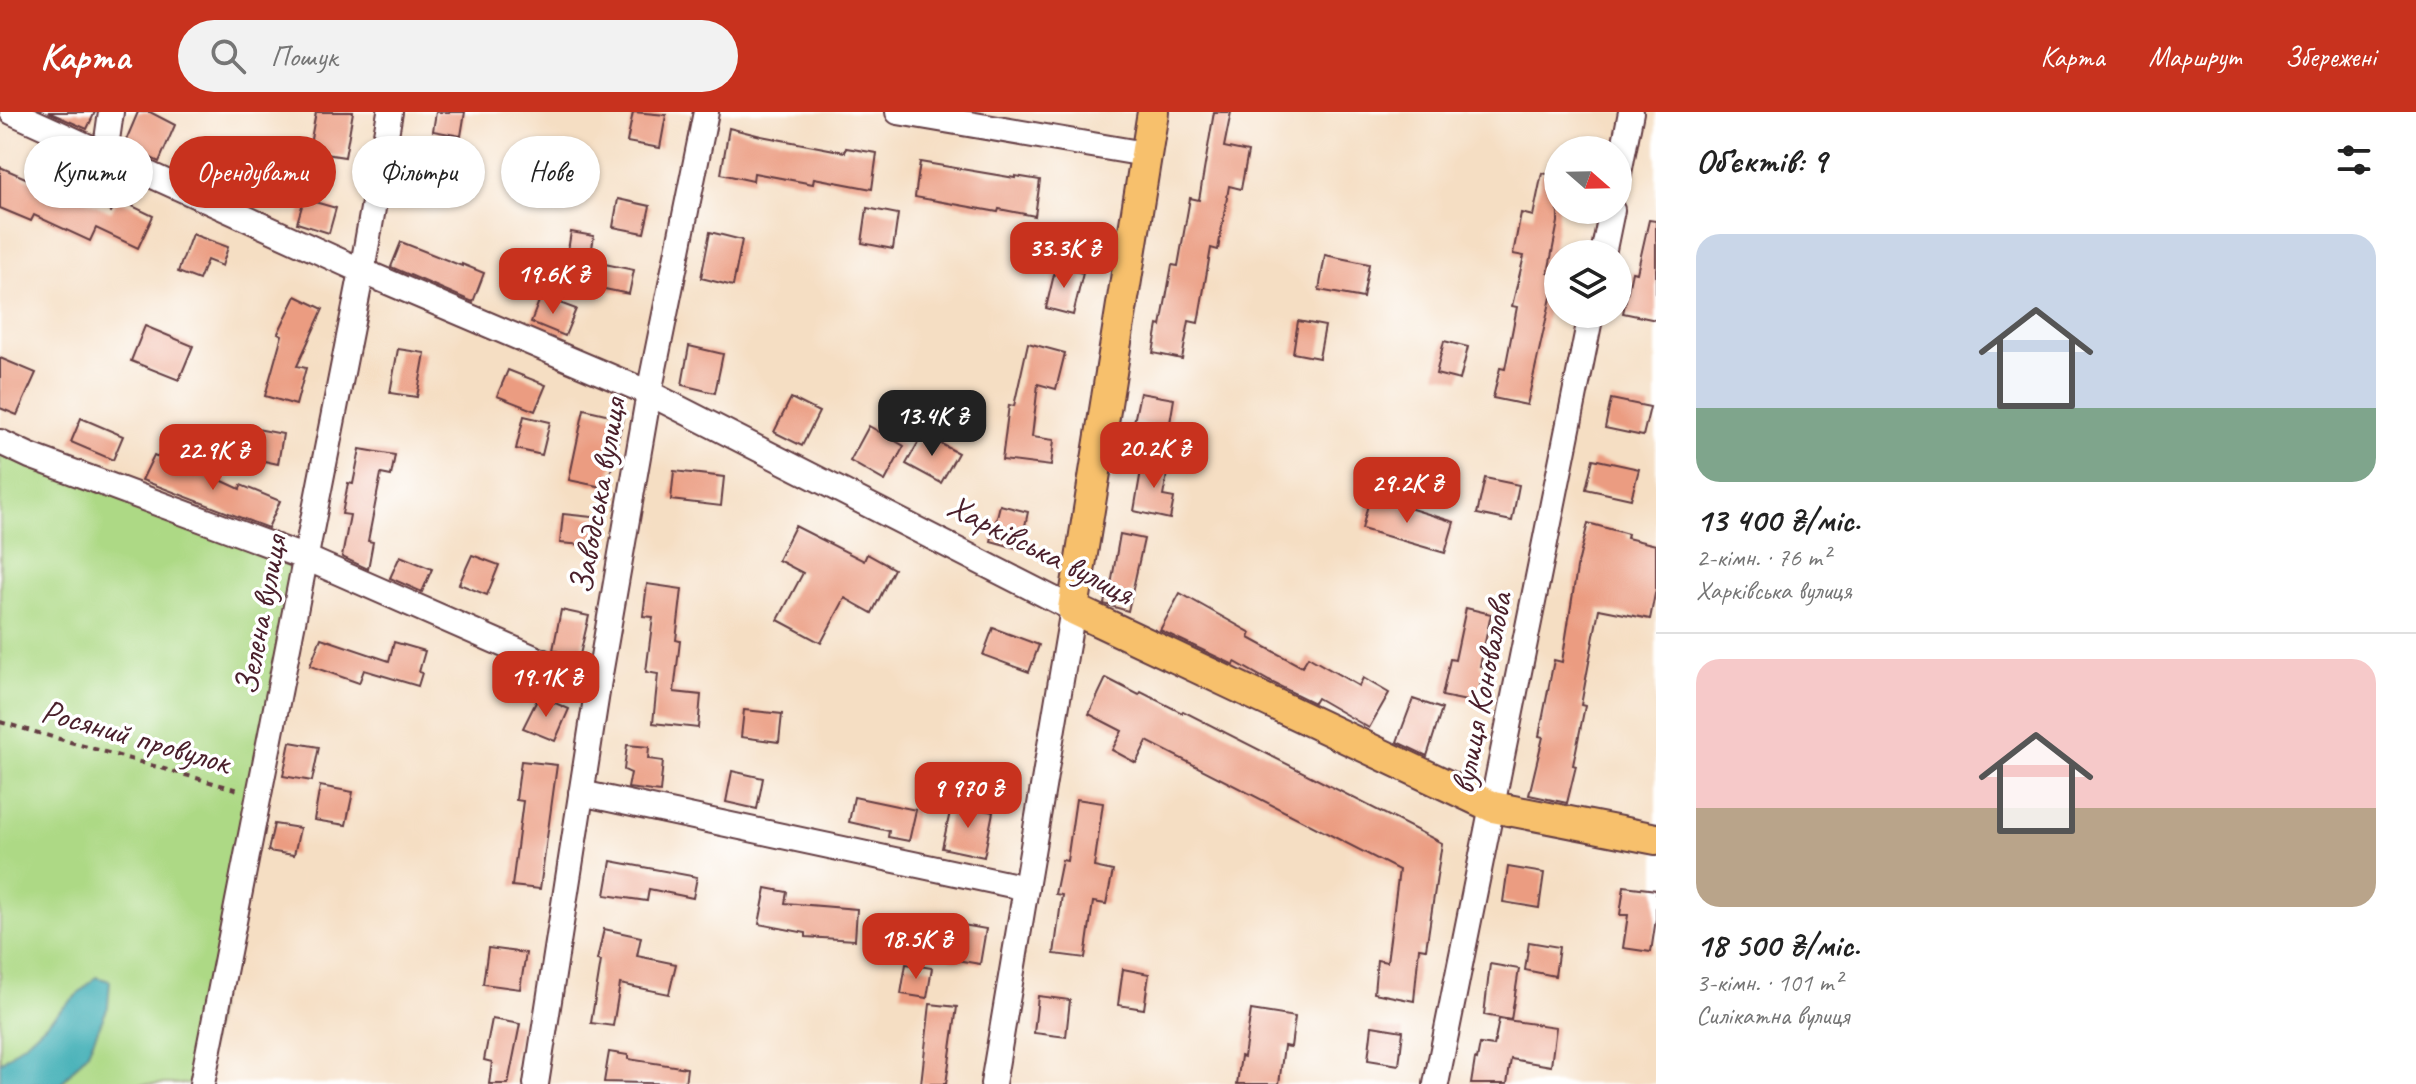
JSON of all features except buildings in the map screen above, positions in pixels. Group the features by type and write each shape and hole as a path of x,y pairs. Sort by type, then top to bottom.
{"main road":[{"path":"1073,609 1153,112"},
{"name":"Харківська вулиця","path":"1073,609 1493,807 1656,839"}],"street":[{"name":"Харківська вулиця","path":"12,112 65,136"},
{"path":"108,136 111,112"},
{"name":"Зелена вулиця","path":"202,1084 362,271 390,112"},
{"name":"Заводська вулиця","path":"536,1084 598,686 649,393 706,112"},
{"path":"898,112 1145,154"},
{"path":"1626,136 1631,112"},
{"name":"Харківська вулиця","path":"153,176 362,271 649,393 1073,609"},
{"name":"вулиця Коновалова","path":"1436,1084 1588,328"},
{"path":"0,442 30,456 306,558 598,686"},
{"path":"993,1084 1073,609"},
{"path":"581,793 1026,888"}],"path":[{"name":"Росяний провулок","path":"0,722 259,796"}],"green space":[{"path":"0,442 306,558 202,1084 0,1084"}],"water":[{"path":"96,977 110,981 108,1007 88,1052 61,1084 0,1084 0,1063"}]}
